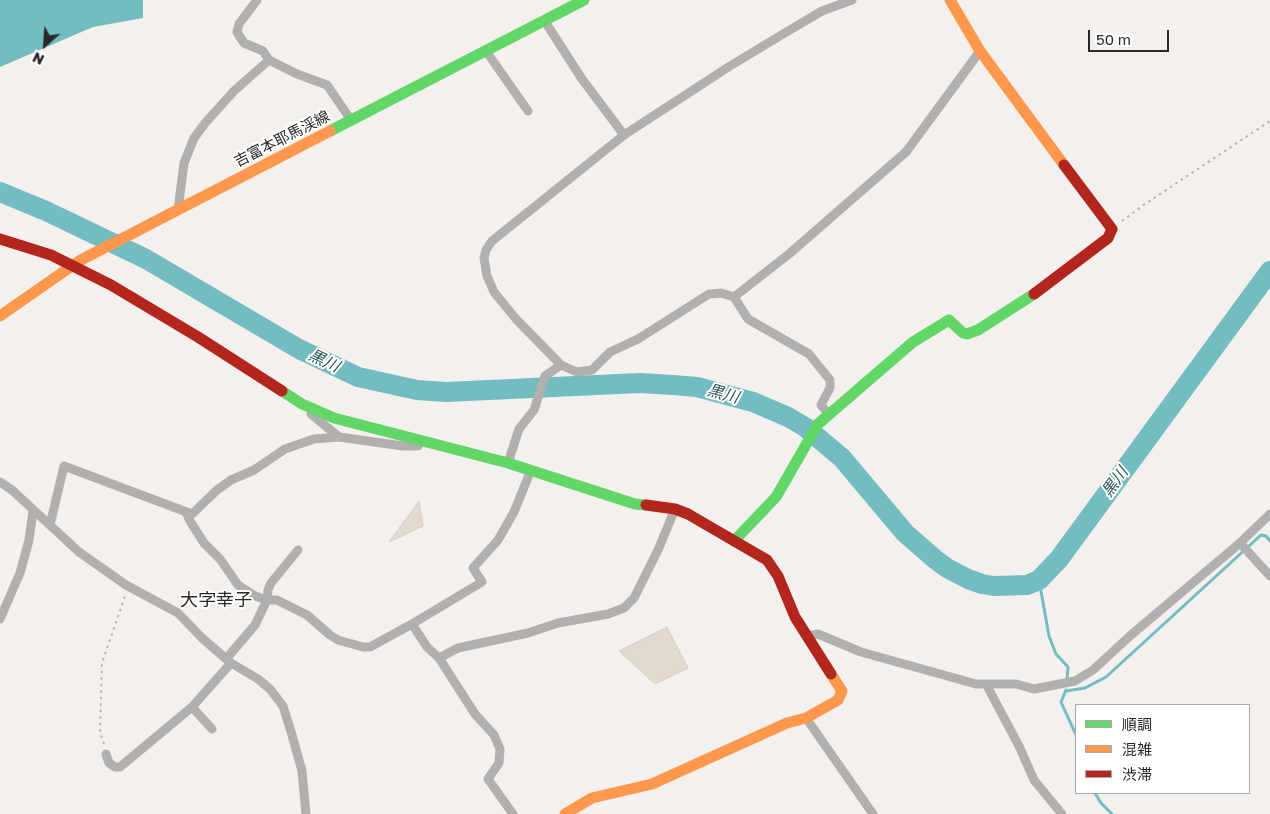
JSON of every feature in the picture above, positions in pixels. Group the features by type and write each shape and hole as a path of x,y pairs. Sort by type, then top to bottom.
{"street":[{"path":"257,0 239,24 237,32 244,43 263,51 269,60 297,74 327,85 351,120"},
{"name":"吉富本耶馬渓線","path":"0,316 75,264 584,0"},
{"path":"829,415 821,405 830,388 830,380 809,354 748,319 734,297 721,293 709,294 638,338 610,352 592,370 577,372 561,365 516,319 494,292 487,276 484,258 486,250 492,241 624,135 782,34 822,11 852,0"},
{"path":"734,541 776,497 818,424 913,342 949,320 963,333 967,334 978,330 1022,302 1074,264 1108,238 1112,229 980,51 950,0"},
{"path":"544,20 582,79 624,135"},
{"path":"486,50 528,111"},
{"path":"734,297 789,254 906,152 980,51"},
{"path":"178,210 184,163 194,138 234,91 269,60"},
{"path":"0,239 75,264 198,337 269,384 312,409 334,418 508,463 635,504 675,510 688,514 758,553 767,560 778,576 795,617 842,691 838,700 806,718 787,723 652,784 592,798 565,814"},
{"path":"508,463 519,429 534,410 545,376 561,365"},
{"path":"312,409 311,414 339,437"},
{"path":"50,525 64,466 192,514 217,490 231,480 254,470 285,449 314,439 339,437 404,446 418,446 421,441"},
{"path":"186,512 204,543 220,559 238,585 254,596 267,600 277,600 307,615 338,640 370,647 482,582 473,568 498,540 514,512 531,470"},
{"path":"0,482 12,490 79,552 128,586 178,613 202,638 229,661 270,689 283,706 302,770 306,814"},
{"path":"439,658 458,648 511,637 558,623 608,614 624,608 634,598 675,510"},
{"path":"0,619 20,573 29,540 33,511"},
{"path":"807,636 818,634 860,652 976,684 1016,684 1034,689 1066,684 1084,676 1240,544 1270,514"},
{"path":"1240,544 1270,576"},
{"path":"106,754 109,763 115,767 120,767 192,707 255,625 267,600 268,590 272,583 298,550"},
{"path":"412,624 427,646 439,658 475,714 494,735 500,750 499,763 488,779 513,814"},
{"path":"986,684 1019,746 1034,780 1062,814"},
{"path":"192,707 212,729"},
{"path":"806,718 873,814"}],"path":[{"path":"1112,229 1145,204 1270,121"},
{"path":"106,754 100,732 102,663 128,586"}],"water":[{"path":"0,0 143,0 143,18 93,27 0,67"}],"building":[{"path":"419,501 423,526 389,542"},
{"path":"667,627 688,668 655,684 619,651"}],"waterway":[{"name":"黒川","path":"0,192 46,211 146,259 299,349 358,377 417,390 446,392 640,383 673,385 697,387 753,402 788,417 805,427 842,458 905,533 936,560 968,579 994,586 1027,585 1039,580 1059,559 1270,271"},
{"path":"1066,691 1085,688 1106,677 1261,535 1266,536 1270,541"},
{"path":"1039,580 1049,636 1056,654 1068,667 1067,681"},
{"path":"1066,690 1061,702 1075,733"},
{"path":"1096,794 1101,803 1112,814"}],"traffic: fast":[{"path":"330,131 584,0"},
{"path":"734,541 776,497 818,424 913,342 949,320 963,333 967,334 978,330 1034,294"},
{"path":"282,391 302,404 334,418 508,463 635,504 646,505"}],"traffic: slow":[{"path":"950,0 980,51 1064,165"},
{"path":"0,316 79,261 330,131"},
{"path":"565,814 592,798 652,784 787,723 806,718 838,700 842,691 831,674"}],"traffic: jam":[{"path":"1034,294 1108,238 1112,229 1064,165"},
{"path":"0,239 51,255 111,285 198,337 282,391"},
{"path":"646,505 675,509 688,514 767,560 778,576 795,617 831,674"}],"district":[{"name":"大字幸子","path":"216,600"}]}
